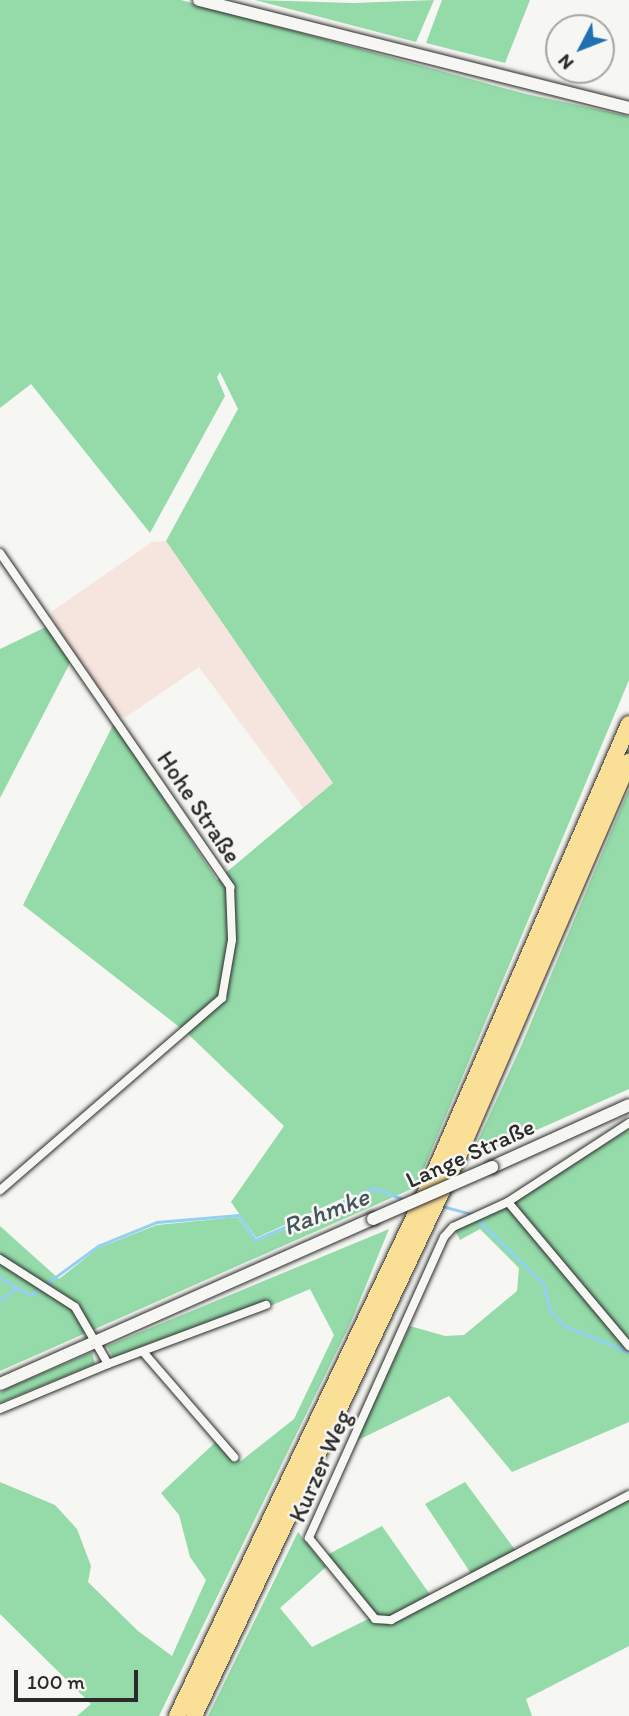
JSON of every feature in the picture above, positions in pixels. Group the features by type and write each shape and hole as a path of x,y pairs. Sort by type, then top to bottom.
{"highway":[{"path":"177,1716 430,1201 629,723"},
{"path":"194,1716 629,762"}],"street":[{"path":"199,0 629,108"},
{"name":"Hohe Straße","path":"0,552 230,887 232,940 222,998 0,1190"},
{"name":"Lange Straße","path":"0,1384 96,1339 629,1105"},
{"name":"Kurzer Weg","path":"629,1123 508,1202 453,1227 439,1249 310,1532 314,1548 375,1619 391,1620 629,1495"},
{"path":"508,1202 629,1346"},
{"path":"0,1259 75,1307 96,1339 108,1364"},
{"path":"0,1409 108,1364 144,1353 266,1305"},
{"path":"144,1353 234,1457"}],"shaded area":[{"path":"166,541 333,783 305,810 199,667 126,717 117,716 62,634 51,612 152,542"}],"green space":[{"path":"0,0 181,0 526,94 629,116 629,680 416,1187 0,1371 0,1226 59,1279 98,1248 157,1225 238,1217 255,1242 355,1198 352,1194 256,1238 231,1202 284,1126 187,1033 23,905 114,723 217,880 333,783 166,541 238,409 220,372 217,377 225,396 150,533 31,384 0,408"},
{"path":"255,0 353,3 434,0 416,42"},
{"path":"442,0 530,0 505,63 426,43"},
{"path":"48,626 71,661 0,798 0,649"},
{"path":"629,789 629,1089 469,1160 522,1044"},
{"path":"629,1129 629,1422 512,1472 449,1396 356,1441 410,1326 445,1336 464,1335 517,1291 519,1268 480,1229 460,1240 455,1230 521,1197"},
{"path":"389,1229 351,1322 159,1716 77,1716 91,1704 0,1614 0,1482 55,1505 77,1529 91,1566 88,1582 138,1631 172,1656 206,1580 190,1557 179,1515 161,1493 221,1437 241,1461 294,1419 334,1335 310,1289 270,1306 267,1300 113,1357 107,1346"},
{"path":"92,1352 95,1364 0,1403 0,1393 8,1388"},
{"path":"465,1482 516,1551 472,1575 425,1504"},
{"path":"629,1500 629,1646 526,1699 532,1716 208,1716 298,1532 326,1567 280,1608 312,1647 370,1618 376,1624 391,1624"},
{"path":"382,1526 431,1596 392,1616 378,1616 325,1556"}],"waterway":[{"name":"Rahmke","path":"0,1300 17,1288 31,1295 98,1246 157,1222 239,1215 255,1240 374,1188 405,1200"},
{"name":"Rahmke","path":"442,1206 472,1214"},
{"name":"Rahmke","path":"477,1219 544,1284 550,1310 565,1326 629,1352"},
{"path":"0,1277 17,1288"}]}
